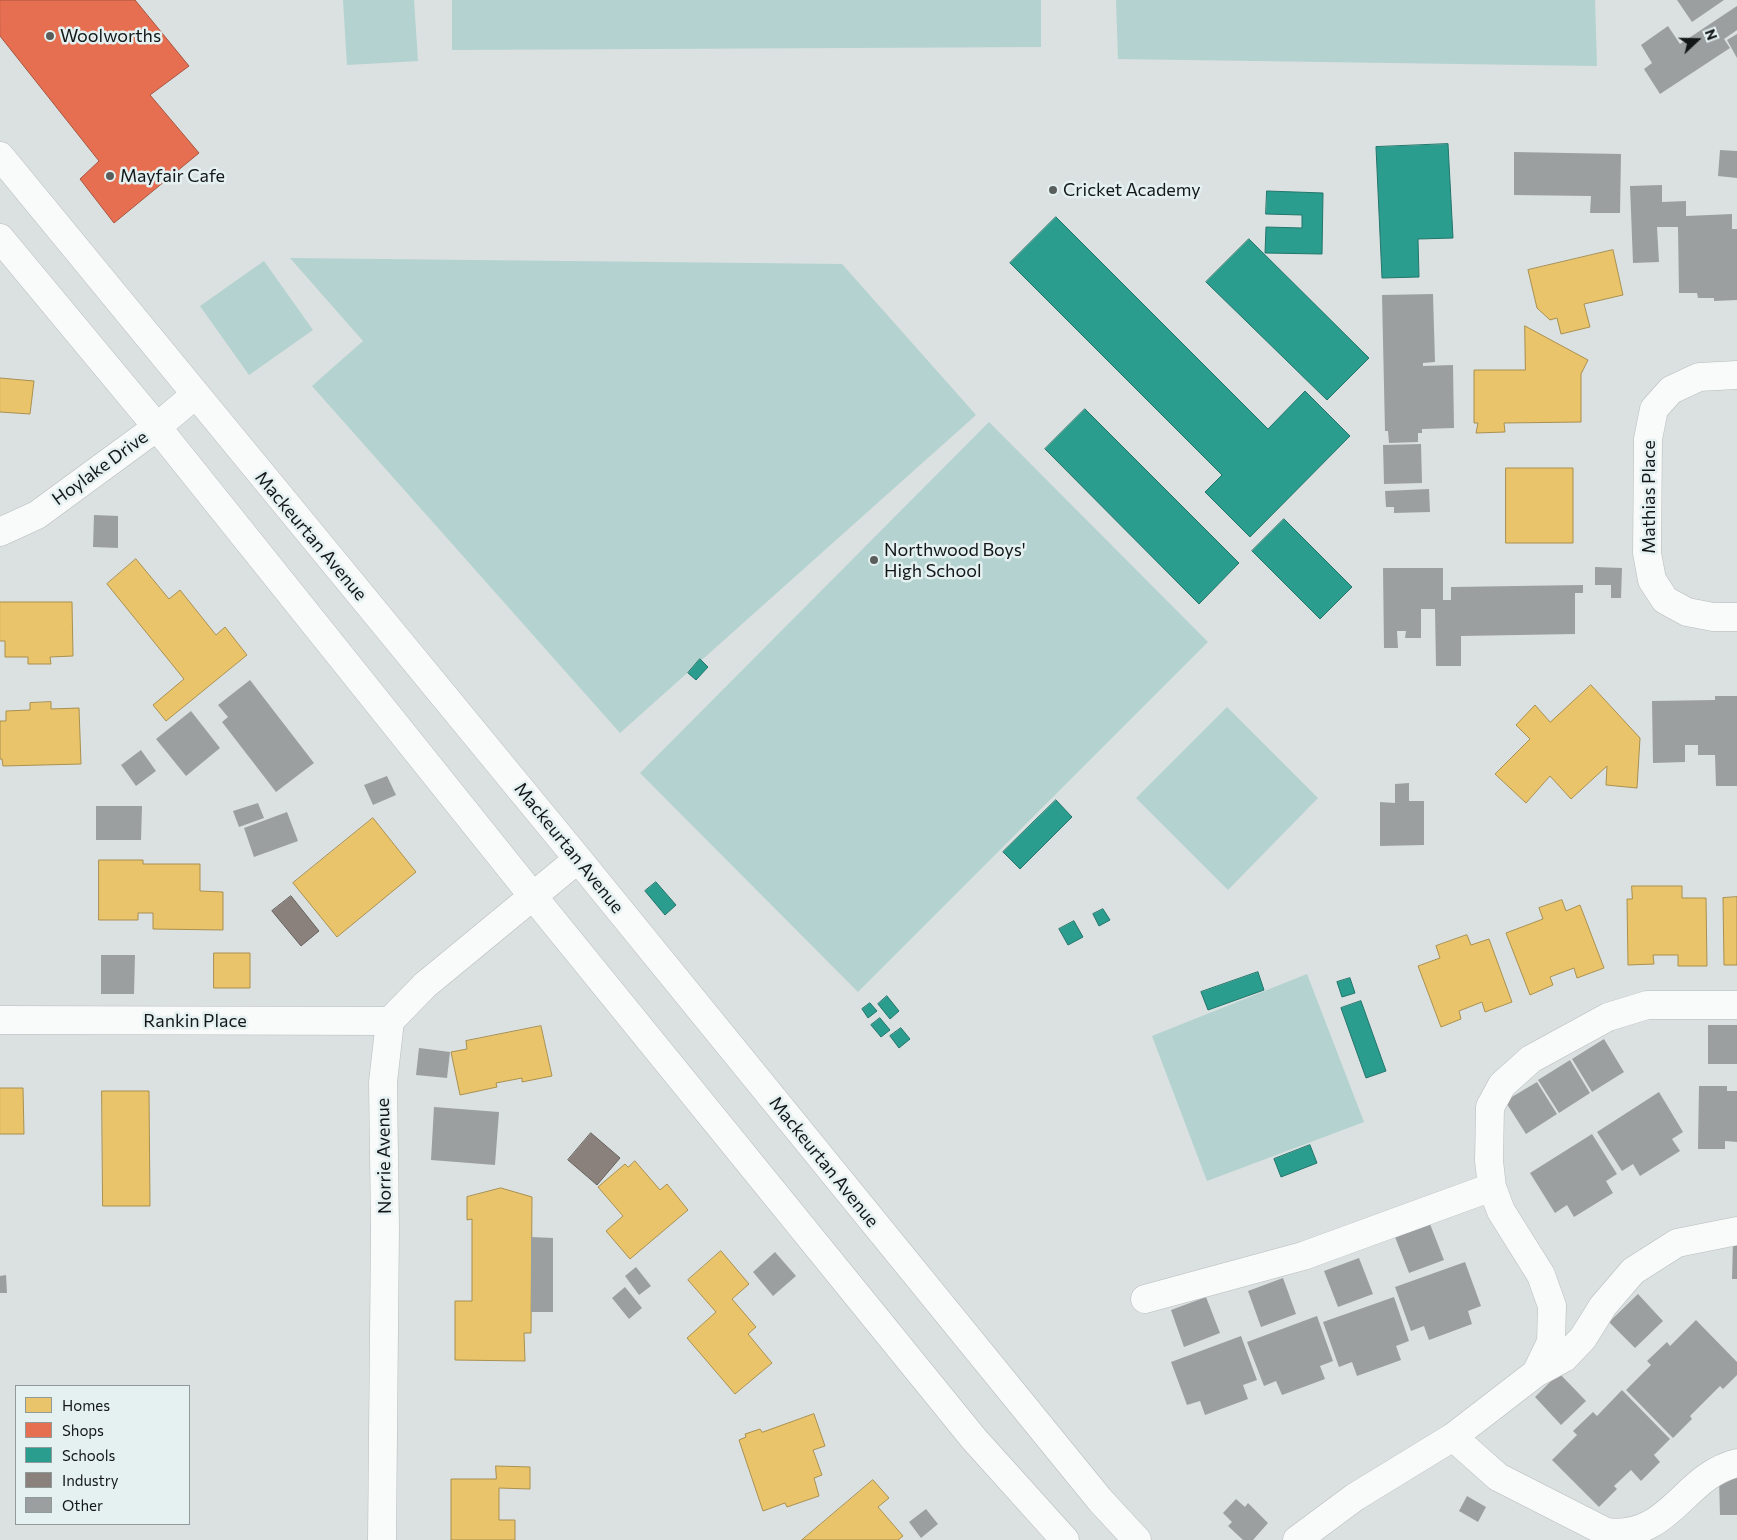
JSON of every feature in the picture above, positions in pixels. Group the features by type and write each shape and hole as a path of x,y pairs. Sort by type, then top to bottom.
{"street":[{"name":"Mackeurtan Avenue","path":"0,156 578,859 1100,1500 1137,1540"},
{"path":"0,238 157,427 532,896 974,1439 1065,1540"},
{"name":"Mathias Place","path":"1737,375 1698,377 1671,390 1654,409 1648,439 1647,553 1652,580 1665,600 1687,612 1713,617 1737,617"},
{"name":"Hoylake Drive","path":"0,532 37,516 157,427 195,395"},
{"path":"390,1021 425,985 578,859"},
{"path":"1536,1373 1551,1342 1552,1306 1541,1276 1501,1211 1492,1186 1489,1161 1490,1107 1502,1085 1531,1059 1608,1017 1647,1005 1737,1005"},
{"name":"Rankin Place","path":"0,1020 390,1021"},
{"name":"Norrie Avenue","path":"382,1540 385,1238 383,1082 390,1021"},
{"path":"1145,1299 1303,1256 1492,1186"},
{"path":"1297,1540 1355,1497 1453,1437 1536,1373 1564,1358 1582,1338 1603,1306 1633,1271 1678,1243 1737,1231"},
{"path":"1453,1437 1498,1477 1598,1529 1621,1536 1635,1535 1652,1528 1665,1519 1710,1474 1737,1463"}],"shaded area":[{"path":"343,0 414,0 418,61 347,65"},
{"path":"452,0 1041,0 1041,47 452,50"},
{"path":"1116,0 1595,0 1597,66 1118,59"},
{"path":"290,258 842,264 976,415 620,733 312,386 363,341"},
{"path":"264,261 313,330 249,375 200,306"},
{"path":"989,422 1208,642 858,992 640,773"},
{"path":"1227,707 1318,798 1228,890 1136,798"},
{"path":"1307,974 1364,1122 1207,1181 1152,1036"}],"building: Homes":[{"path":"1613,250 1623,295 1584,304 1590,327 1561,334 1557,318 1550,320 1537,308 1528,270"},
{"path":"1525,326 1588,360 1581,374 1581,422 1504,423 1505,432 1476,433 1478,423 1474,423 1474,370 1525,370"},
{"path":"0,378 34,381 30,414 0,412"},
{"path":"1506,468 1573,468 1573,543 1506,543"},
{"path":"136,559 169,599 180,590 216,635 225,627 247,655 166,721 153,705 184,679 107,584"},
{"path":"0,602 72,602 73,656 50,657 51,664 28,664 28,657 5,657 5,641 0,641"},
{"path":"1591,685 1640,738 1637,788 1606,785 1607,766 1571,799 1550,776 1526,803 1495,774 1530,739 1516,725 1535,705 1550,722"},
{"path":"51,702 51,709 79,708 81,764 3,766 2,759 0,759 0,721 6,721 6,711 30,710 30,703"},
{"path":"373,818 416,872 337,937 293,883"},
{"path":"99,860 143,860 143,864 200,864 200,891 223,892 223,930 153,929 153,913 138,913 138,920 99,920"},
{"path":"1632,886 1682,886 1682,898 1706,898 1707,966 1678,966 1678,955 1653,955 1654,964 1628,965 1627,899 1632,899"},
{"path":"1737,897 1737,965 1724,965 1723,898"},
{"path":"1562,900 1566,911 1580,905 1604,968 1577,978 1574,968 1550,977 1553,985 1530,995 1506,933 1543,919 1539,908"},
{"path":"1467,935 1471,945 1489,939 1512,1002 1485,1012 1482,1002 1459,1011 1461,1019 1441,1027 1418,966 1440,958 1436,946"},
{"path":"214,953 250,953 250,988 214,988"},
{"path":"541,1026 552,1076 522,1082 522,1078 496,1083 497,1087 460,1095 451,1052 467,1049 466,1041"},
{"path":"0,1088 23,1088 24,1134 0,1134"},
{"path":"102,1091 149,1091 150,1206 103,1206"},
{"path":"635,1161 660,1190 667,1184 688,1210 630,1259 606,1231 623,1216 598,1187 625,1164 628,1167"},
{"path":"501,1188 532,1197 531,1333 524,1333 525,1361 455,1360 455,1301 472,1301 472,1219 467,1220 467,1197"},
{"path":"721,1251 749,1284 732,1299 756,1327 748,1334 772,1363 735,1394 687,1338 716,1312 688,1280"},
{"path":"814,1414 825,1446 813,1450 822,1475 814,1478 819,1496 787,1507 785,1503 763,1511 739,1440 746,1437 745,1434 760,1429 762,1432"},
{"path":"496,1466 530,1467 530,1489 499,1488 499,1520 515,1520 515,1540 451,1540 451,1479 496,1479"},
{"path":"873,1480 889,1498 878,1507 903,1536 898,1540 802,1540"}],"building: Shops":[{"path":"0,0 135,0 189,66 150,95 199,153 114,223 80,179 99,161 0,36"}],"building: Schools":[{"path":"1448,144 1453,238 1418,239 1419,277 1382,278 1376,147"},
{"path":"1267,191 1323,193 1322,254 1265,253 1266,227 1302,228 1302,215 1266,214"},
{"path":"1056,217 1268,429 1305,391 1350,436 1250,537 1205,492 1222,475 1010,263"},
{"path":"1249,239 1369,358 1327,400 1206,282"},
{"path":"1085,409 1239,563 1199,604 1045,449"},
{"path":"1284,519 1352,587 1320,619 1252,551"},
{"path":"700,659 708,667 696,680 688,673"},
{"path":"1056,800 1072,817 1020,869 1003,852"},
{"path":"656,882 676,905 665,915 645,891"},
{"path":"1103,909 1110,920 1099,926 1093,914"},
{"path":"1074,921 1083,937 1068,945 1059,929"},
{"path":"1258,972 1264,990 1208,1010 1201,992"},
{"path":"1350,978 1355,993 1342,997 1337,982"},
{"path":"887,996 899,1011 890,1019 878,1004"},
{"path":"1361,1001 1386,1071 1366,1078 1341,1008"},
{"path":"870,1003 877,1011 868,1018 862,1009"},
{"path":"880,1018 890,1030 881,1037 871,1025"},
{"path":"901,1028 910,1039 899,1048 890,1036"},
{"path":"1310,1145 1317,1163 1281,1177 1274,1159"}],"building: Industry":[{"path":"291,896 319,931 301,946 272,911"},
{"path":"591,1133 620,1158 597,1185 568,1160"}],"building: Other":[{"path":"1677,0 1724,0 1692,22"},
{"path":"1737,6 1737,30 1724,39 1730,48 1660,94 1644,69 1652,63 1641,45 1668,26 1680,44"},
{"path":"1737,34 1737,58 1727,40"},
{"path":"1720,150 1737,151 1737,178 1718,176"},
{"path":"1514,152 1621,154 1620,213 1590,213 1591,196 1514,195"},
{"path":"1662,185 1662,202 1686,201 1686,216 1732,214 1732,229 1737,229 1737,300 1714,301 1714,298 1698,298 1697,293 1679,293 1678,227 1657,227 1659,262 1633,263 1630,186"},
{"path":"1433,294 1435,362 1423,363 1423,366 1453,365 1454,428 1422,429 1422,433 1418,433 1418,442 1389,443 1388,431 1385,431 1382,295"},
{"path":"1421,444 1422,483 1384,484 1383,445"},
{"path":"1429,489 1430,512 1394,513 1394,507 1386,507 1385,491"},
{"path":"94,515 118,516 118,548 93,547"},
{"path":"1595,567 1622,568 1621,598 1611,598 1611,585 1595,585"},
{"path":"1383,568 1443,568 1443,600 1451,600 1451,587 1583,585 1583,593 1575,593 1575,634 1461,636 1461,666 1436,666 1435,609 1421,609 1421,638 1405,638 1406,631 1397,631 1398,648 1384,648"},
{"path":"250,680 314,763 276,792 222,722 228,717 218,705"},
{"path":"1715,696 1737,696 1737,786 1716,786 1715,755 1698,755 1698,745 1685,745 1685,762 1653,763 1652,701 1715,700"},
{"path":"191,711 220,748 186,776 156,739"},
{"path":"141,750 156,771 136,786 121,765"},
{"path":"387,776 396,795 373,805 364,785"},
{"path":"1409,783 1409,801 1424,801 1424,845 1380,846 1380,802 1395,803 1395,784"},
{"path":"258,803 264,818 239,827 233,811"},
{"path":"96,806 142,806 141,840 96,840"},
{"path":"287,812 298,841 254,857 244,828"},
{"path":"101,955 135,955 134,994 101,994"},
{"path":"1708,1025 1737,1025 1737,1064 1708,1064"},
{"path":"1604,1039 1624,1072 1592,1092 1572,1059"},
{"path":"419,1048 450,1052 447,1078 416,1075"},
{"path":"1570,1060 1590,1093 1559,1113 1538,1080"},
{"path":"1537,1082 1557,1114 1526,1134 1505,1101"},
{"path":"1699,1086 1727,1086 1727,1091 1737,1091 1737,1142 1725,1141 1725,1149 1698,1149"},
{"path":"1659,1092 1683,1132 1672,1139 1680,1151 1640,1176 1633,1164 1622,1171 1597,1132"},
{"path":"434,1107 499,1112 495,1165 431,1160"},
{"path":"1592,1134 1617,1174 1606,1181 1613,1193 1574,1217 1567,1205 1555,1213 1530,1173"},
{"path":"1430,1224 1444,1260 1409,1273 1395,1237"},
{"path":"531,1237 553,1238 553,1312 531,1312"},
{"path":"1733,1241 1737,1241 1737,1279 1732,1279"},
{"path":"775,1252 796,1276 773,1296 753,1272"},
{"path":"1359,1258 1373,1294 1338,1307 1324,1271"},
{"path":"1465,1262 1481,1306 1468,1311 1472,1324 1429,1340 1424,1326 1411,1331 1395,1287"},
{"path":"636,1267 651,1286 639,1295 625,1276"},
{"path":"6,1275 7,1293 0,1293 0,1276"},
{"path":"1283,1278 1296,1314 1261,1327 1248,1291"},
{"path":"625,1287 642,1308 629,1319 612,1298"},
{"path":"1638,1294 1663,1321 1635,1348 1609,1322"},
{"path":"1206,1297 1220,1333 1184,1347 1171,1310"},
{"path":"1394,1297 1409,1341 1396,1346 1401,1360 1357,1376 1352,1362 1339,1367 1323,1322"},
{"path":"1317,1316 1333,1361 1320,1366 1325,1379 1282,1395 1276,1381 1264,1386 1247,1342"},
{"path":"1696,1320 1737,1362 1737,1375 1723,1389 1720,1386 1690,1416 1692,1419 1673,1438 1626,1390 1651,1365 1647,1361 1667,1342 1670,1346"},
{"path":"1241,1336 1257,1380 1243,1385 1248,1399 1205,1415 1200,1401 1187,1405 1171,1362"},
{"path":"1559,1373 1586,1401 1561,1425 1535,1397"},
{"path":"1622,1390 1670,1439 1654,1455 1660,1462 1641,1481 1631,1470 1614,1486 1617,1489 1599,1507 1552,1460 1577,1435 1573,1431 1593,1412 1597,1416"},
{"path":"1737,1477 1737,1515 1720,1515 1719,1478"},
{"path":"1467,1496 1486,1507 1478,1522 1459,1511"},
{"path":"1236,1499 1245,1507 1248,1503 1268,1523 1253,1540 1243,1540 1228,1526 1232,1522 1223,1513"},
{"path":"926,1509 938,1524 921,1538 909,1522"}],"place":[{"name":"Woolworths","path":"50,36"},
{"name":"Mayfair Cafe","path":"110,176"},
{"name":"Cricket Academy","path":"1053,190"},
{"name":"Northwood Boys' High School","path":"874,560"}]}
